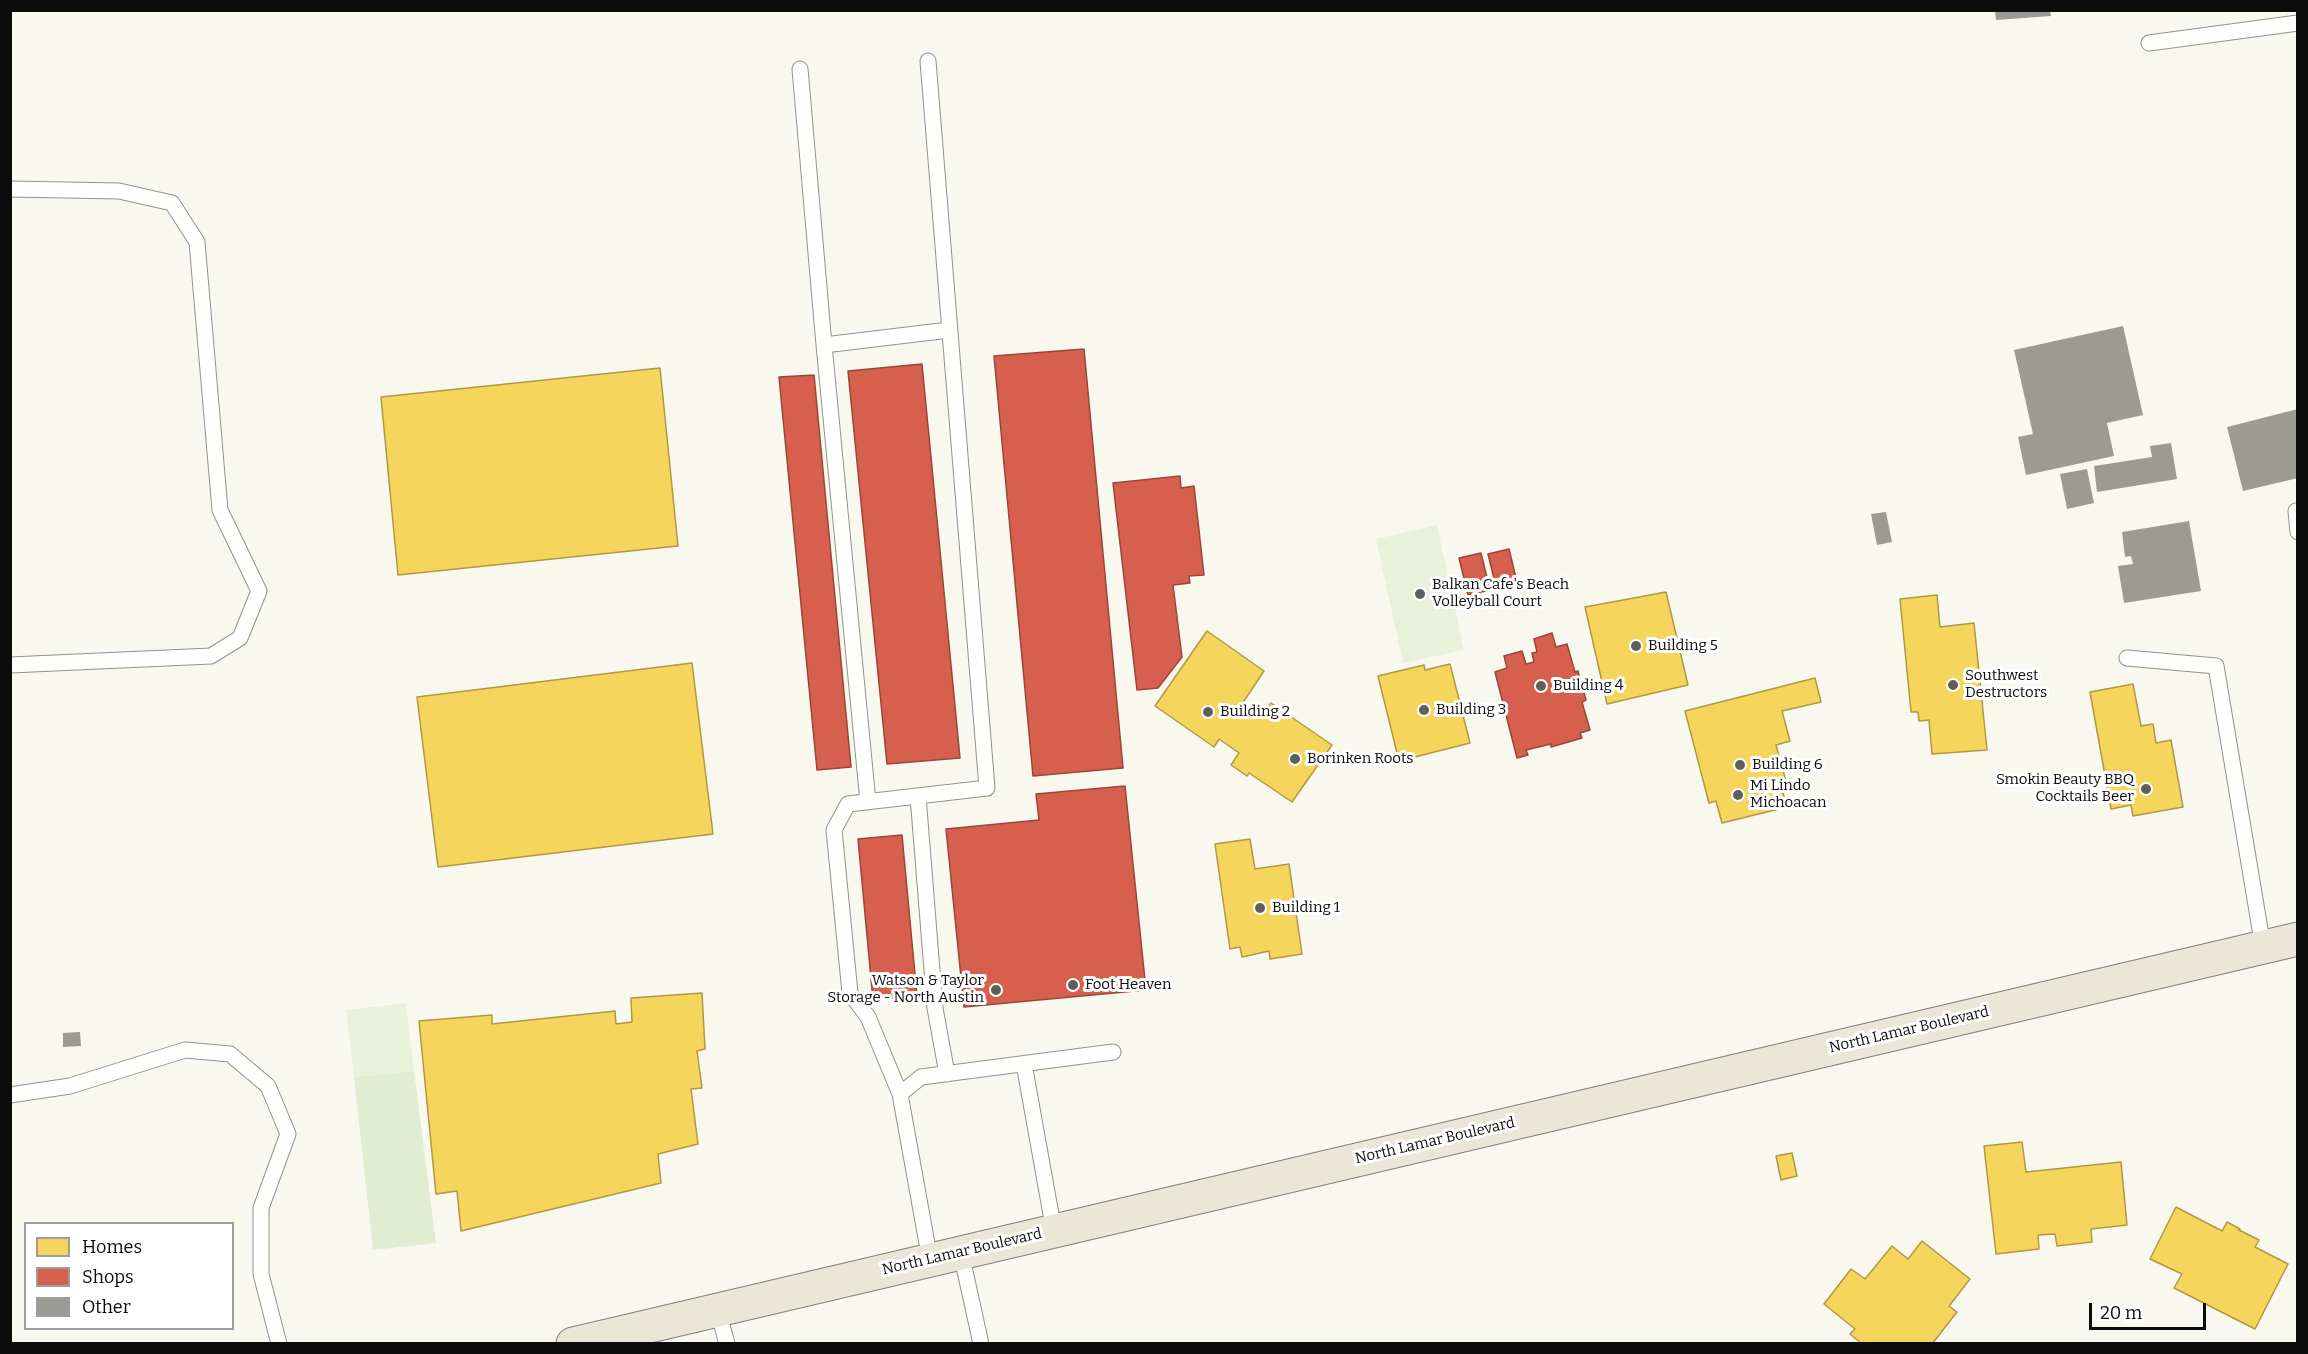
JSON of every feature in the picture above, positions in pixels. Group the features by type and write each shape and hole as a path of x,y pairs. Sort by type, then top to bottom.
{"main road":[{"name":"North Lamar Boulevard","path":"573,1344 2298,939"}],"lane":[{"path":"2149,43 2298,23"},
{"path":"928,61 987,788 848,804 834,830 850,993 868,1017 900,1094 945,1256 981,1344"},
{"path":"800,69 868,802"},
{"path":"10,189 119,191 172,203 197,242 220,510 260,591 240,638 211,656 10,665"},
{"path":"824,345 950,330"},
{"path":"2296,511 2298,532"},
{"path":"2127,658 2216,666 2263,947"},
{"path":"918,796 935,1008 947,1074"},
{"path":"10,1095 70,1086 185,1050 230,1054 268,1086 288,1134 261,1208 261,1274 279,1344"},
{"path":"900,1094 921,1077 1113,1052"},
{"path":"1024,1064 1054,1231"},
{"path":"718,1310 727,1344"}],"green space":[{"name":"Balkan Cafe's Beach Volleyball Court","path":"1437,525 1464,650 1403,663 1376,539"},
{"path":"406,1003 414,1071 354,1077 346,1010"},
{"path":"414,1071 436,1243 373,1250 354,1077"}],"building: Homes":[{"path":"660,368 678,546 398,575 381,397"},
{"name":"Building 5","path":"1666,592 1688,685 1607,704 1585,607"},
{"path":"1937,595 1940,627 1974,623 1987,750 1932,754 1929,720 1919,721 1918,712 1911,712 1900,599"},
{"name":"Building 2","path":"1207,631 1264,671 1242,704 1261,717 1271,703 1332,745 1292,802 1249,773 1247,776 1231,765 1239,753 1219,739 1214,747 1155,706"},
{"path":"692,663 713,834 438,867 417,697"},
{"name":"Building 3","path":"1450,664 1470,743 1399,761 1378,676 1424,665 1425,670"},
{"name":"Building 6","path":"1815,678 1821,702 1782,711 1790,741 1776,745 1787,785 1781,786 1787,807 1722,823 1716,801 1709,803 1685,711"},
{"path":"2133,684 2141,726 2153,724 2156,743 2171,740 2183,807 2133,816 2131,805 2111,809 2090,692"},
{"name":"Building 1","path":"1250,839 1255,869 1289,864 1302,954 1270,959 1269,951 1242,957 1240,947 1230,949 1215,844"},
{"path":"702,993 705,1049 697,1051 702,1088 691,1089 698,1144 658,1154 661,1183 461,1231 457,1191 436,1194 419,1021 492,1015 492,1024 615,1011 616,1024 632,1022 631,998"},
{"path":"2022,1142 2026,1172 2121,1162 2127,1225 2091,1229 2092,1242 2057,1246 2055,1234 2038,1235 2039,1249 1996,1254 1984,1146"},
{"path":"1792,1153 1797,1176 1781,1180 1776,1156"},
{"path":"2176,1207 2222,1231 2227,1222 2259,1240 2255,1247 2288,1264 2255,1329 2174,1288 2182,1274 2150,1259"},
{"path":"1922,1241 1970,1279 1949,1306 1957,1312 1932,1344 1862,1344 1850,1334 1855,1329 1824,1304 1851,1269 1865,1279 1892,1246 1908,1259"}],"building: Shops":[{"path":"1084,349 1123,768 1033,776 994,356"},
{"path":"922,364 960,758 887,764 848,371"},
{"path":"814,375 851,767 817,770 779,377"},
{"path":"1180,476 1181,488 1194,486 1204,575 1189,576 1190,583 1173,585 1182,657 1158,688 1137,690 1113,483"},
{"path":"1509,549 1518,586 1497,591 1488,554"},
{"path":"1481,553 1490,590 1468,595 1459,558"},
{"name":"Building 4","path":"1552,633 1556,647 1567,644 1575,672 1578,671 1586,700 1582,702 1590,730 1580,733 1582,738 1551,747 1551,744 1526,750 1528,755 1517,758 1495,672 1507,668 1504,656 1522,651 1526,664 1534,662 1532,653 1537,652 1534,639"},
{"path":"1125,786 1146,990 964,1007 946,829 1039,820 1036,794"},
{"path":"902,835 917,996 873,1000 858,839"}],"building: Other":[{"path":"1995,10 2050,10 2051,16 1996,20"},
{"path":"2123,326 2143,415 2107,423 2114,456 2026,475 2018,437 2033,434 2014,350"},
{"path":"2298,409 2298,478 2243,491 2227,427"},
{"path":"2171,443 2177,479 2097,492 2094,466 2152,457 2150,446"},
{"path":"2087,469 2094,503 2067,509 2060,474"},
{"path":"1886,512 1892,542 1877,545 1871,514"},
{"path":"2189,521 2201,591 2124,603 2118,566 2133,564 2131,556 2125,557 2122,532"},
{"path":"80,1032 81,1046 63,1047 63,1033"}],"place":[{"name":"Balkan Cafe's Beach Volleyball Court","path":"1420,594"},
{"name":"Building 5","path":"1636,646"},
{"name":"Southwest Destructors","path":"1953,685"},
{"name":"Building 4","path":"1541,686"},
{"name":"Building 3","path":"1424,710"},
{"name":"Building 2","path":"1208,712"},
{"name":"Borinken Roots","path":"1295,759"},
{"name":"Building 6","path":"1740,765"},
{"name":"Smokin Beauty BBQ Cocktails Beer","path":"2146,789"},
{"name":"Mi Lindo Michoacan","path":"1738,795"},
{"name":"Building 1","path":"1260,908"},
{"name":"Foot Heaven","path":"1073,985"},
{"name":"Watson & Taylor Storage - North Austin","path":"996,990"}]}
